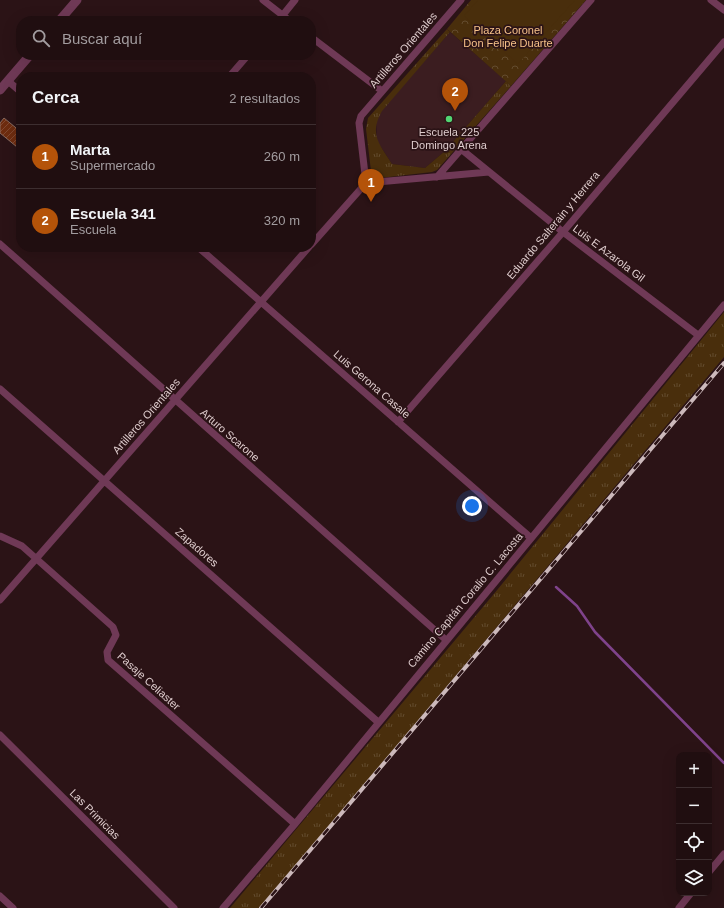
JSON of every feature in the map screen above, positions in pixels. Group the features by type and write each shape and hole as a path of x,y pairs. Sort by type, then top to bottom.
{"street":[{"path":"63,16 77,0"},
{"path":"263,0 278,16"},
{"path":"282,16 296,0"},
{"name":"Artilleros Orientales","path":"316,239 366,183 359,123 362,116 461,0"},
{"path":"437,177 591,0"},
{"path":"711,0 724,10"},
{"path":"316,41 382,91"},
{"name":"Eduardo Salterain y Herrera","path":"398,422 563,232 724,42"},
{"path":"0,90 26,60"},
{"path":"233,72 244,60"},
{"path":"8,81 16,88"},
{"name":"Luis E Azarola Gil","path":"461,149 563,232 698,335"},
{"path":"366,183 490,172"},
{"name":"Arturo Scarone","path":"0,244 174,401 446,640"},
{"name":"Luis Gerona Casale","path":"204,252 531,538"},
{"name":"Artilleros Orientales","path":"0,600 305,252"},
{"name":"Camino Capitán Coralio C. Lacosta","path":"223,908 295,824 724,305"},
{"name":"Zapadores","path":"0,388 378,722"},
{"name":"Pasaje Celiaster","path":"0,536 22,546 37,558 116,630 116,635 107,652 108,660 295,824"},
{"name":"Las Primicias","path":"0,735 174,908"},
{"path":"712,868 724,854"},
{"path":"0,896 13,908"},
{"path":"678,908 688,896"}],"shaded area":[{"path":"450,32 506,81 445,151 425,168 392,164 377,141 376,120 381,111"}],"green space":[{"name":"Plaza Coronel Don Felipe Duarte","path":"471,0 586,0 511,86 447,29"},
{"path":"478,0 575,0 518,64 464,16"},
{"path":"447,29 450,32 382,111 378,119 376,126 377,139 392,164 425,168 445,151 506,81 511,86 437,170 432,172 380,178 374,176 371,171 366,129 368,118"},
{"path":"724,312 724,357 260,908 230,908 493,595"}],"building":[{"path":"4,118 16,128 16,146 0,133 0,123"}],"waterway":[{"path":"556,587 577,606 595,632 724,763"}],"railway":[{"path":"261,908 724,363"}],"place":[{"name":"Escuela 341","path":"455,111"},
{"name":"Escuela 225 Domingo Arena","path":"449,119"},
{"name":"Marta","path":"371,202"}]}
